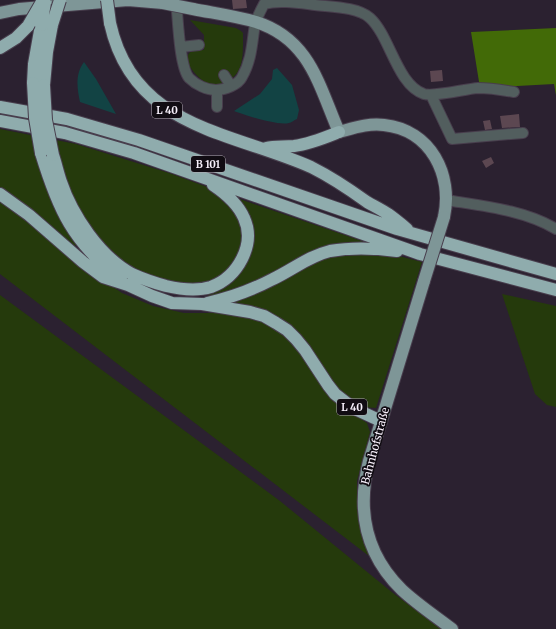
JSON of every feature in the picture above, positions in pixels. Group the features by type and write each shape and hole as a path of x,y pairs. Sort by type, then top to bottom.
{"highway":[{"name":"L 40","path":"45,0 47,25 35,56 39,84 35,118 41,153 62,212 74,232 89,251 108,270 128,285 152,296 172,303 202,304 250,312 264,316 287,330 296,339 335,394 353,408 381,421"},
{"path":"0,48 16,38 28,26 45,0"},
{"path":"47,25 60,0"},
{"name":"L 40","path":"107,0 110,23 115,41 126,65 138,82 156,101 166,109 190,123 230,138 264,148 273,146 300,145 339,132"},
{"path":"39,84 53,155 61,182 73,208 96,243 113,260 132,274 154,283 176,288 194,289 211,287 225,279 236,270 244,255 248,235 244,218 232,200 224,192 203,177"},
{"name":"B 101","path":"0,107 67,119 139,140 413,234 556,274"},
{"name":"B 101","path":"0,121 65,133 203,177 420,254 556,290"},
{"path":"264,148 311,167 336,180 369,203 390,215 413,234"},
{"path":"0,194 29,216 98,274 128,285"},
{"path":"202,304 239,294 273,279 300,263 329,252 353,248 374,248 420,254"}],"main road":[{"path":"0,13 19,9 128,0 163,3 256,22 282,34 302,52 318,81 339,132"},
{"name":"L 40","path":"339,132 361,126 377,125 394,127 412,134 426,146 437,161 444,178 446,200"},
{"name":"Bahnhofstraße","path":"446,200 444,217 369,461 364,489 364,515 369,538 381,565 397,584 418,603 452,629"}],"street":[{"path":"176,0 181,47 188,77 198,85 210,90 217,90 231,86 241,79 249,64 256,22 264,4 270,1 281,0 340,7 358,11 370,17 382,32 398,66 406,79 416,90 423,93 431,95 461,89 480,88 514,92"},
{"path":"181,47 199,45"},
{"path":"224,75 231,86"},
{"path":"217,90 217,107"},
{"path":"431,95 452,139 523,133"},
{"path":"446,200 498,209 522,215 540,221 556,229"}],"green space":[{"path":"190,20 236,28 243,33 243,54 241,65 237,73 230,80 222,84 215,85 208,83 202,80 191,68 186,60 187,56 192,50 204,50 204,35"},
{"path":"556,28 556,95 554,84 480,88 471,32"},
{"path":"0,129 76,144 169,173 362,241 371,251 391,254 422,262 376,408 362,407 353,402 335,387 303,340 207,295 193,284 154,279 123,261 93,233 73,247 0,191"},
{"path":"0,201 22,215 90,271 122,293 153,306 184,313 248,315 275,328 291,342 339,404 367,423 370,432 357,481 357,504 361,533 369,556 0,274"},
{"path":"502,294 556,306 556,407 547,405 535,394"},
{"path":"0,295 280,501 393,593 441,629 0,629"}],"shaded area":[{"path":"84,62 96,79 116,114 80,102 78,76"},
{"path":"277,68 292,85 299,110 297,119 290,123 284,124 261,120 234,111 260,94 272,79 273,70"}],"building":[{"path":"232,0 246,0 247,8 233,9"},
{"path":"442,70 443,81 431,82 430,71"},
{"path":"519,114 520,127 502,128 500,116"},
{"path":"490,120 492,129 485,130 483,121"},
{"path":"491,157 494,163 486,168 482,161"}]}
